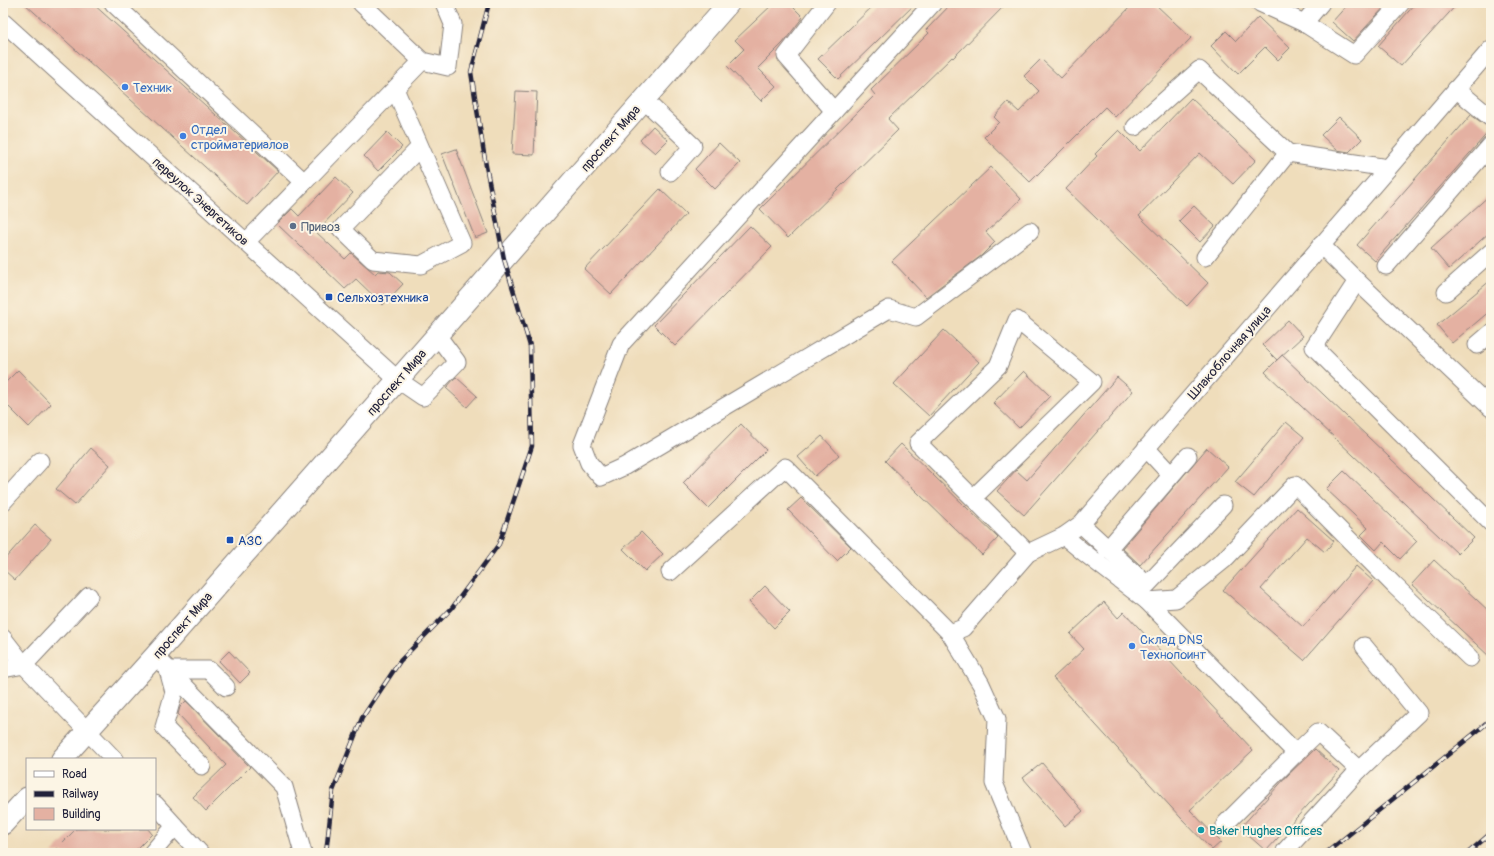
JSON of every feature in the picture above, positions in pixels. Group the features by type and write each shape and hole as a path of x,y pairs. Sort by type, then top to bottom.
{"main road":[{"name":"проспект Мира","path":"63,758 87,731 161,663 398,380 729,3"},
{"path":"3,824 26,799"}],"street":[{"path":"113,3 304,182"},
{"path":"361,3 422,61 448,67 453,24 444,3"},
{"path":"827,3 786,56 834,111"},
{"path":"933,3 621,344 582,445 589,463 601,476 625,466 890,309 916,317 1030,231"},
{"path":"1260,3 1304,23 1354,55 1400,3"},
{"path":"1304,23 1322,3"},
{"name":"переулок Энергетиков","path":"3,22 398,380 423,397 457,362 437,335"},
{"name":"Шлакоблочная улица","path":"950,633 963,628 1028,553 1064,536 1081,524 1491,49"},
{"path":"246,242 422,61"},
{"path":"1135,127 1199,70 1288,153 1388,168"},
{"path":"395,89 462,243 421,265 373,260 341,229 420,147"},
{"path":"1456,89 1491,118"},
{"path":"644,100 692,146 670,172"},
{"path":"1386,266 1491,145"},
{"path":"1205,257 1288,153"},
{"path":"1322,245 1357,281 1491,408"},
{"path":"1446,292 1491,252"},
{"path":"1357,281 1314,347 1491,523"},
{"path":"973,498 1092,382 1017,320 998,366 918,443 973,498 1028,553"},
{"path":"1477,345 1491,333"},
{"path":"1146,448 1171,475"},
{"path":"1107,550 1188,456"},
{"path":"3,502 40,461"},
{"path":"670,572 785,467 950,633 981,684 997,719 994,783 1023,853"},
{"path":"1147,601 1176,599 1224,560 1295,485 1395,586 1470,658"},
{"path":"1081,524 1107,550 1147,585 1223,505"},
{"path":"1064,536 1147,601 1296,753"},
{"path":"3,669 24,665 89,596"},
{"path":"3,638 24,665 113,758"},
{"path":"1285,851 1359,770 1419,713 1364,646"},
{"path":"161,663 209,670 226,687"},
{"path":"161,663 174,692 164,728 202,766"},
{"path":"161,663 284,786 303,853"},
{"path":"1225,824 1318,732 1359,770"},
{"path":"156,805 200,853"},
{"path":"152,853 175,826"}],"building":[{"path":"24,3 92,3 278,171 247,205"},
{"path":"774,3 789,3 803,17 783,43 758,68 776,86 761,101 727,66 744,49 735,40"},
{"path":"876,3 916,3 838,79 818,59"},
{"path":"952,3 1007,3 953,58 952,57 888,119 898,130 788,238 760,209 875,95 871,90 929,33 926,30"},
{"path":"1134,3 1154,3 1191,38 1115,117 1105,107 1030,182 984,137 999,122 994,117 1008,102 1019,112 1039,91 1024,76 1041,59 1061,78"},
{"path":"1349,3 1388,3 1353,41 1332,22"},
{"path":"1416,3 1458,3 1401,66 1378,46"},
{"path":"1258,17 1290,48 1278,60 1265,47 1238,74 1211,46 1226,31 1236,41"},
{"path":"516,91 537,92 534,155 512,154"},
{"path":"1191,98 1256,160 1233,184 1200,153 1139,216 1208,283 1187,306 1066,189 1097,156 1095,154 1119,130 1140,151"},
{"path":"1471,115 1491,129 1375,261 1357,245"},
{"path":"1339,117 1362,139 1349,152 1337,150 1321,135"},
{"path":"653,126 668,140 655,153 640,140"},
{"path":"387,132 402,147 378,171 364,156"},
{"path":"719,143 740,163 715,189 695,169"},
{"path":"456,149 488,233 475,238 442,154"},
{"path":"991,167 1021,199 986,232 995,242 981,256 926,297 892,261"},
{"path":"336,177 353,193 316,232 345,259 351,253 375,274 378,271 390,272 403,284 383,305 356,279 345,289 277,224 292,209 299,216"},
{"path":"660,189 686,214 611,294 584,269"},
{"path":"1491,194 1491,231 1449,269 1431,248"},
{"path":"1194,206 1215,226 1200,242 1179,221"},
{"path":"750,226 772,247 675,346 654,325"},
{"path":"1491,280 1491,310 1452,343 1437,325"},
{"path":"1288,320 1303,336 1277,360 1262,345"},
{"path":"944,330 979,362 929,416 894,384"},
{"path":"1282,355 1474,538 1458,554 1265,372"},
{"path":"18,370 51,404 29,427 3,401 3,385"},
{"path":"1024,371 1050,396 1019,428 993,403"},
{"path":"456,377 477,396 467,407 446,388"},
{"path":"1117,377 1133,391 1024,515 997,491 1016,470 1027,480"},
{"path":"1286,422 1304,437 1254,497 1235,482"},
{"path":"741,424 766,450 708,508 683,483"},
{"path":"822,436 839,455 815,476 798,457"},
{"path":"901,444 998,538 982,555 885,461"},
{"path":"91,448 110,465 75,505 56,489"},
{"path":"1207,448 1228,467 1140,565 1122,548"},
{"path":"1344,471 1417,541 1400,559 1383,542 1376,550 1361,535 1368,528 1326,489"},
{"path":"801,498 851,547 837,561 788,510"},
{"path":"1297,508 1334,541 1325,552 1307,537 1261,589 1303,627 1356,566 1373,581 1304,660 1223,590"},
{"path":"35,525 51,539 15,580 3,569 3,561"},
{"path":"641,532 663,554 645,571 623,549"},
{"path":"1434,560 1491,613 1491,658 1412,584"},
{"path":"765,586 790,612 774,628 749,602"},
{"path":"1104,602 1118,618 1124,612 1253,750 1190,810 1221,842 1212,850 1053,678 1084,649 1070,634"},
{"path":"229,651 250,673 240,683 219,661"},
{"path":"186,701 250,767 206,811 193,797 226,765 178,714 180,707"},
{"path":"1315,749 1339,771 1266,851 1240,828 1288,775"},
{"path":"1042,763 1083,811 1065,826 1023,778"},
{"path":"75,830 149,830 152,834 133,853 52,853"}],"railway":[{"path":"326,853 333,791 362,718 400,661 452,608 499,544 532,446 530,346 504,259 486,166 471,72 489,3"},
{"path":"1326,853 1491,720"},
{"path":"1468,853 1491,833"}],"place":[{"name":"Техник","path":"125,87"},
{"name":"Отдел стройматериалов","path":"183,136"},
{"name":"Привоз","path":"293,226"},
{"name":"Сельхозтехника","path":"329,297"},
{"name":"АЗС","path":"230,540"},
{"name":"Склад DNS Технопоинт","path":"1132,646"},
{"name":"Baker Hughes Offices","path":"1201,830"}]}
